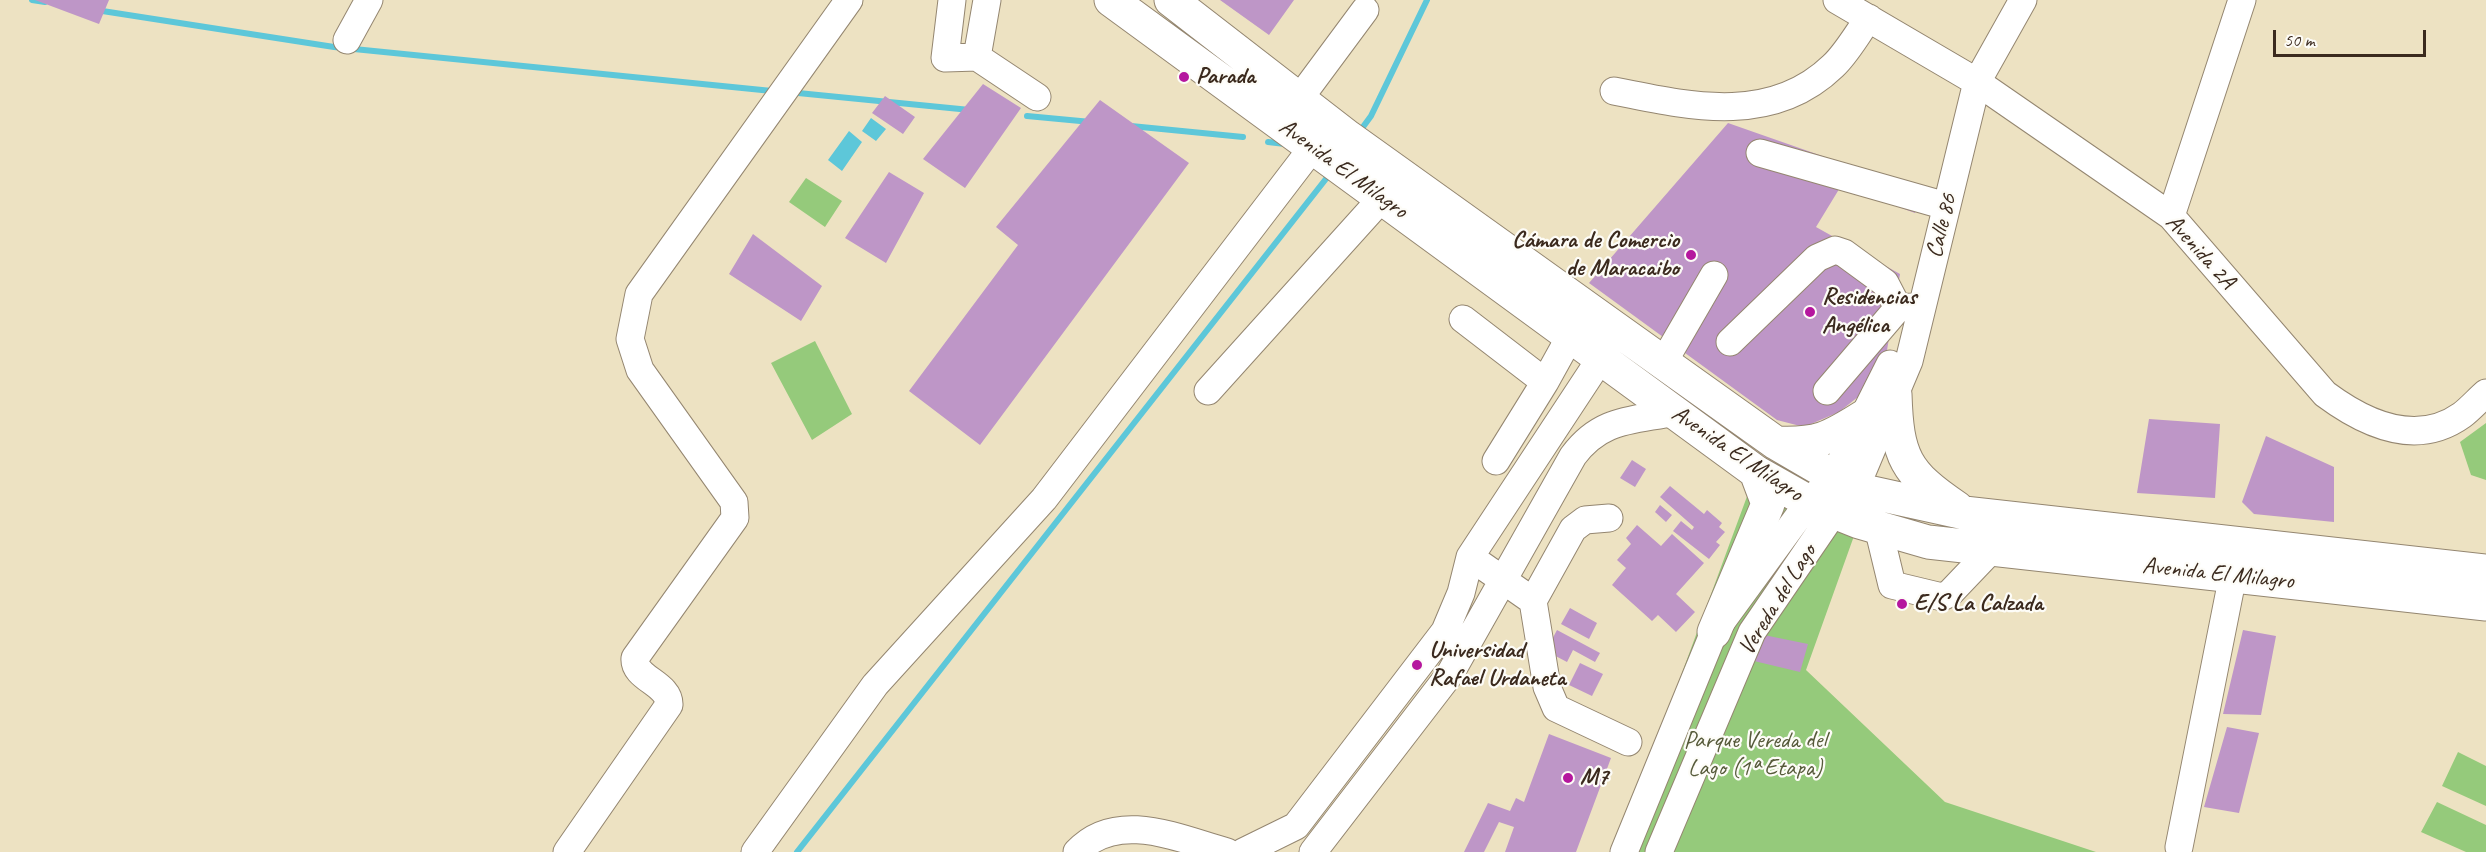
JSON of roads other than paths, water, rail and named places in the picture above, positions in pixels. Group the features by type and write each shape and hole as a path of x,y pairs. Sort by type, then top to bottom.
{"main road":[{"name":"Avenida El Milagro","path":"1111,0 1756,472 1833,495 1964,513 2486,571"},
{"name":"Avenida El Milagro","path":"1171,0 1299,99 1776,442 1833,495 1878,527 1928,542 2486,604"},
{"path":"1895,394 1896,431 1906,464 1926,488 1964,513"},
{"path":"1776,442 1795,444 1830,438 1863,417"},
{"path":"1714,632 1767,504 1756,472"}],"street":[{"path":"347,40 369,0"},
{"path":"567,852 669,705 666,693 638,669 635,658 735,518 734,502 640,369 630,339 639,294 849,0"},
{"path":"952,0 945,58 977,57 1037,96"},
{"path":"977,57 987,0"},
{"name":"Avenida 2A","path":"1838,0 1977,82 2171,216 2325,394 2353,415 2377,426 2404,430 2439,427 2461,416 2486,393"},
{"name":"Calle 86","path":"1833,495 1895,394 1909,361 1977,82 2023,0"},
{"path":"2171,216 2242,0"},
{"path":"1299,99 1365,10"},
{"path":"1614,92 1690,106 1726,109 1783,97 1807,86 1833,66 1869,18"},
{"path":"755,852 875,685 1044,499 1313,147"},
{"path":"1760,153 1944,217 1905,307 1893,357 1863,417 1833,495"},
{"path":"1208,391 1382,198"},
{"path":"1730,342 1817,258 1835,250 1844,253 1880,278 1905,307"},
{"path":"1664,363 1714,275"},
{"path":"1827,391 1905,307"},
{"path":"1463,319 1545,382"},
{"path":"1496,461 1545,382 1570,335"},
{"path":"1243,852 1296,826 1445,631 1461,593 1470,557 1601,358"},
{"path":"1313,852 1450,674 1573,456 1600,428 1675,412"},
{"path":"1565,415 1590,436"},
{"name":"Vereda del Lago","path":"1624,852 1714,632 1833,495"},
{"name":"Vereda del Lago","path":"1659,852 1752,632 1833,495"},
{"path":"1609,518 1585,520 1573,529 1533,601 1546,687 1556,708 1629,742"},
{"path":"1878,527 1892,585 1939,598 1950,593 1992,549"},
{"path":"1470,557 1533,601"},
{"path":"2179,847 2233,576"},
{"path":"1077,852 1082,846 1108,833 1128,829 1153,842 1227,852"}],"water":[{"path":"871,118 886,129 876,141 862,131"},
{"path":"849,131 862,142 842,171 828,160"}],"waterway":[{"path":"32,0 45,2"},
{"path":"1360,131 1371,116 1427,0"},
{"path":"96,10 334,47 772,91"},
{"path":"798,93 970,110"},
{"path":"1027,116 1091,122"},
{"path":"1131,126 1243,137"},
{"path":"1268,142 1285,144"},
{"path":"797,852 1329,175"}],"place":[{"name":"Parada","path":"1184,77"},
{"name":"Cámara de Comercio de Maracaibo","path":"1691,255"},
{"name":"Residencias Angélica","path":"1810,312"},
{"name":"E/S La Calzada","path":"1902,604"},
{"name":"Universidad Rafael Urdaneta","path":"1417,665"},
{"name":"M7","path":"1568,778"}],"park label":[{"name":"Parque Vereda del Lago (1ª Etapa)","path":"1755,755"}]}
